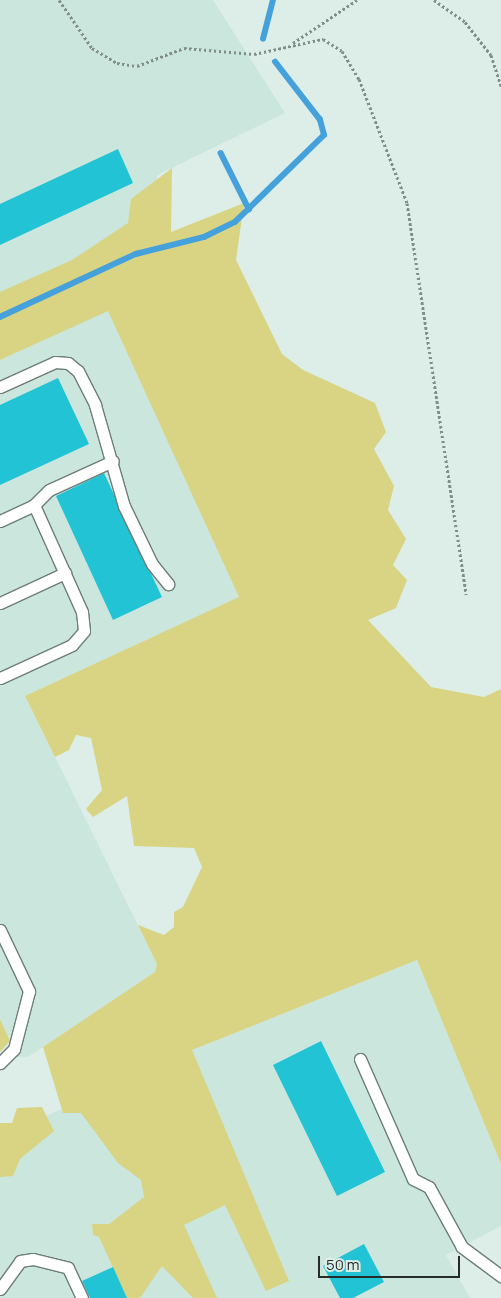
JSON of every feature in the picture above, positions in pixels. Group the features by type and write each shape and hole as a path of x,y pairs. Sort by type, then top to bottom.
{"lane":[{"path":"0,387 55,362 68,363 78,371 95,405 113,461 124,506 152,564 168,584"},
{"path":"0,520 34,505 49,490 113,461"},
{"path":"0,678 72,645 84,631 82,612 34,505"},
{"path":"0,603 65,573"},
{"path":"0,930 29,991 14,1049 0,1063"},
{"path":"360,1060 413,1179 430,1187 462,1247 501,1276"},
{"path":"0,1289 20,1260 33,1258 68,1268 82,1298"}],"path":[{"path":"59,0 92,48 117,63 137,66 184,48 254,54 323,39 342,51 359,79 407,203 466,595"},
{"path":"291,45 357,0"},
{"path":"434,0 465,22 486,48 501,86"}],"shaded area":[{"path":"0,0 213,0 285,113 157,175 157,238 0,310"},
{"path":"172,168 171,232 244,203 236,260 282,354 303,370 375,403 386,432 374,449 394,486 388,510 406,539 393,565 407,580 396,608 368,620 431,687 484,697 501,689 501,1164 417,960 192,1050 289,1281 266,1291 225,1205 184,1225 217,1298 193,1298 162,1266 140,1298 127,1298 99,1237 93,1235 92,1224 109,1224 144,1197 141,1180 118,1163 81,1113 63,1113 43,1047 155,972 157,964 138,925 164,935 174,927 174,912 183,907 202,867 194,848 134,846 127,796 93,817 86,809 102,790 91,738 76,735 69,750 55,757 25,696 239,597 108,311 0,360 0,292 72,260 128,223 131,199"},
{"path":"108,310 240,597 25,696 157,964 155,972 28,1057 17,1057 0,1019 0,360"},
{"path":"417,960 501,1164 501,1226 446,1255 470,1298 0,1298 0,1137 192,1050"},
{"path":"0,1019 10,1041 0,1052"},
{"path":"42,1107 54,1131 20,1159 13,1176 0,1177 0,1123 12,1123 17,1108"}],"building":[{"path":"118,149 133,183 0,245 0,204"},
{"path":"58,378 89,444 0,485 0,405"},
{"path":"104,473 162,597 113,620 56,496"},
{"path":"321,1041 385,1172 337,1196 273,1065"},
{"path":"364,1244 384,1282 353,1298 340,1298 323,1266"},
{"path":"113,1267 127,1298 90,1298 82,1281"}],"waterway":[{"path":"263,39 273,0"},
{"path":"0,317 136,254 204,237 235,222 324,135 320,120 275,62"},
{"path":"221,153 249,209"}]}
